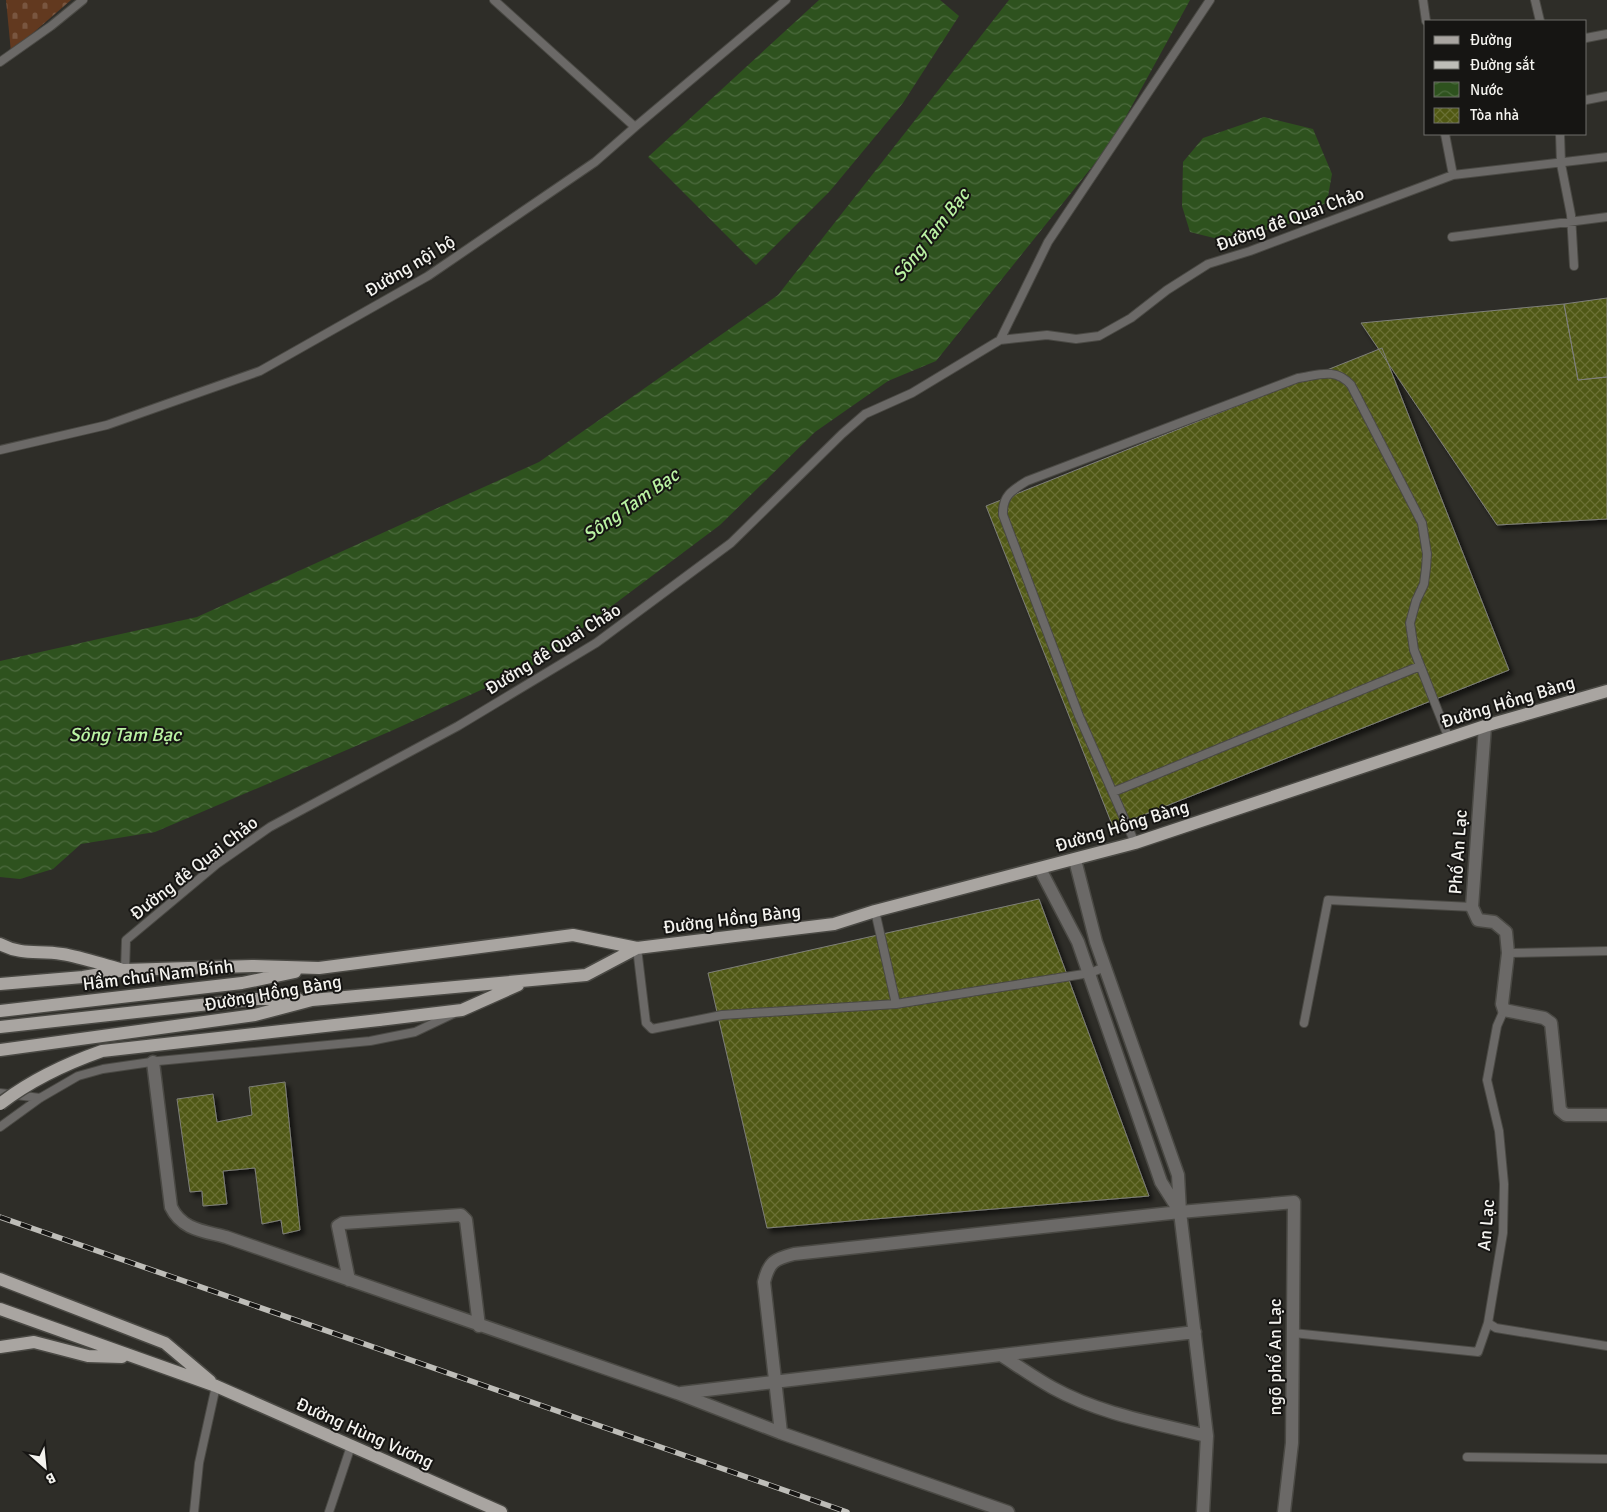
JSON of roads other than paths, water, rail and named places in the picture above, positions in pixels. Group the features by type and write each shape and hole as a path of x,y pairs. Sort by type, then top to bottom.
{"main road":[{"name":"Đường Hồng Bàng","path":"2,983 83,977 124,970 252,966 319,968 573,935 636,948 834,924 875,910 1135,843 1485,726 1607,690"},
{"path":"0,944 11,950 29,953 61,954 124,970"},
{"name":"Đường Hồng Bàng","path":"0,1050 255,1015 312,1000 586,975 636,948"},
{"name":"Hầm chui Nam Bính","path":"0,1011 242,983 319,968"},
{"path":"0,1104 23,1086 68,1063 102,1050 141,1048 462,1010 527,981"},
{"name":"Hầm chui Nam Bính","path":"0,1027 255,999 312,1000"},
{"name":"Đường Hùng Vương","path":"0,1280 165,1343 216,1386"},
{"name":"Đường Hùng Vương","path":"0,1309 216,1386 497,1511"},
{"path":"0,1347 34,1342 88,1356 135,1358"}],"street":[{"name":"Phố An Lạc","path":"1485,726 1472,907 1478,920 1494,922 1506,932 1508,952 1502,1004 1504,1010"},
{"path":"1075,860 1096,942 1178,1175 1180,1212 1207,1436 1203,1512"},
{"path":"1040,869 1078,942 1161,1182 1180,1212"},
{"path":"1504,1010 1544,1018 1552,1023 1560,1110 1566,1115 1607,1115"},
{"path":"153,1062 171,1207 176,1217 189,1228 226,1237 677,1393 781,1432 1008,1512"},
{"name":"ngõ phố An Lạc","path":"1180,1212 1294,1202 1292,1443 1284,1512"},
{"path":"781,1432 764,1282 768,1267 778,1258 794,1254 1180,1212"},
{"path":"349,1280 338,1234 338,1226 343,1223 461,1215 466,1220 479,1326"},
{"path":"677,1393 1195,1332"},
{"path":"1001,1355 1053,1388 1083,1402 1115,1413 1207,1436"}],"lane":[{"path":"0,62 51,26 83,0"},
{"path":"494,0 635,127"},
{"name":"Đường nội bộ","path":"0,450 107,425 260,371 428,276 595,162 786,0"},
{"path":"1000,340 1048,242 1210,0"},
{"path":"1423,0 1426,20"},
{"path":"1535,0 1540,20"},
{"path":"1587,38 1607,34"},
{"path":"1587,100 1607,96"},
{"path":"1444,135 1452,175"},
{"path":"1560,135 1562,164 1571,223 1574,266"},
{"name":"Đường đê Quai Chảo","path":"124,970 126,940 217,864 270,827 458,726 596,643 731,543 842,434 866,414 912,393 1000,340 1047,336 1076,339 1099,336 1131,318 1167,290 1208,264 1250,251 1452,175 1607,158"},
{"path":"1452,237 1607,217"},
{"path":"1135,843 1079,716 1003,515 1002,504 1008,493 1027,481 1298,378 1335,373 1344,377 1350,385 1422,523 1427,554 1426,568 1424,584 1416,601 1410,623 1414,650 1449,738"},
{"path":"1113,792 1420,666"},
{"path":"1304,1022 1328,900 1472,907"},
{"path":"875,910 896,1004"},
{"path":"636,948 646,1023 652,1029 722,1016 896,1004 1090,974 1105,967"},
{"path":"1508,952 1607,950"},
{"path":"0,1127 40,1098 78,1076 153,1062 370,1041 415,1032 462,1010"},
{"name":"An Lạc","path":"1293,1333 1478,1352 1488,1323 1503,1233 1504,1184 1498,1131 1488,1080 1497,1026 1504,1010"},
{"path":"0,1093 40,1098"},
{"path":"1488,1323 1496,1328 1607,1346"},
{"path":"194,1512 199,1463 216,1386"},
{"path":"329,1512 350,1446"},
{"path":"1466,1457 1607,1459"}],"water":[{"path":"819,0 940,0 959,16 903,103 830,191 756,265 648,157"},
{"name":"Sông Tam Bạc","path":"1009,0 1190,0 1112,142 936,361 888,381 815,432 720,525 529,668 391,731 155,832 81,844 53,869 20,879 0,877 0,661 197,617 539,462 778,295"},
{"path":"1264,117 1313,129 1332,174 1327,202 1294,222 1226,241 1190,232 1182,206 1183,162 1203,138"}],"railway":[{"path":"0,1217 847,1512"}]}
